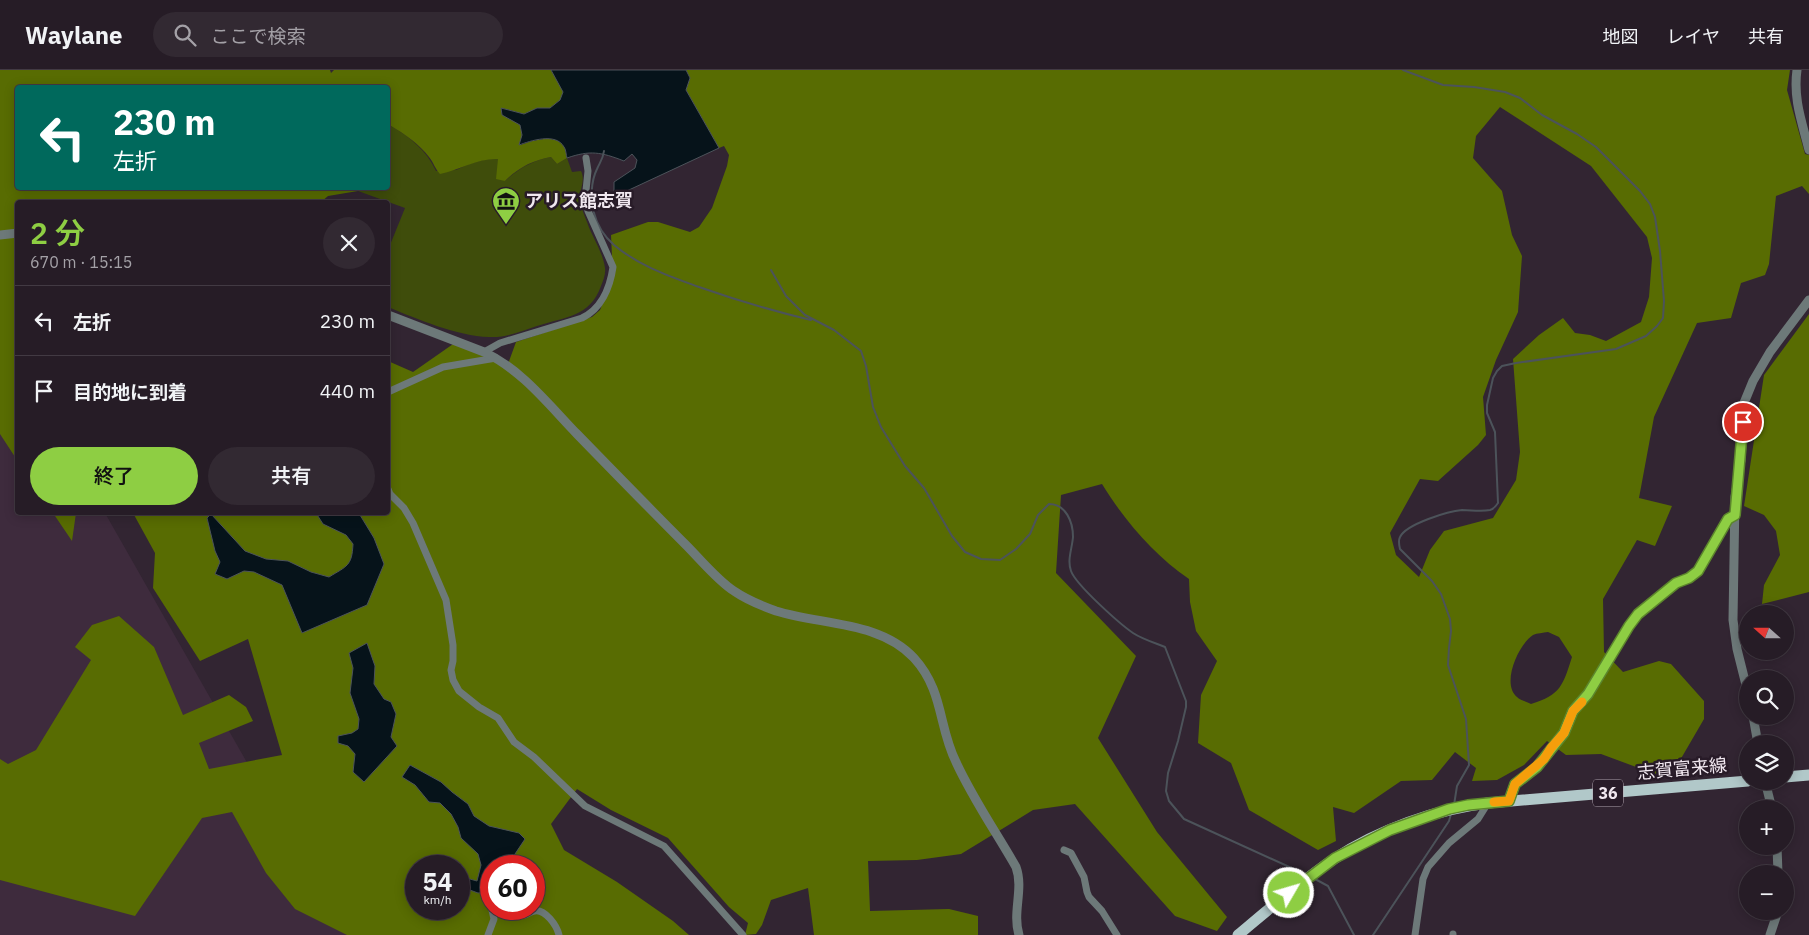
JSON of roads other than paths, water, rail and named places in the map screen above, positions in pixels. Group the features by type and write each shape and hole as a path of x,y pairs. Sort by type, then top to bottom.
{"main road":[{"path":"1794,776 1809,775"},
{"name":"志賀富来線","path":"1238,935 1335,858 1390,830 1449,809 1509,801 1739,782"}],"street":[{"path":"1797,70 1794,88 1809,150"},
{"path":"484,352 500,343 582,318 590,314 602,299 611,276 612,267 585,200 588,171 586,158"},
{"path":"0,235 15,232"},
{"path":"1743,670 1734,620 1735,515 1741,460 1744,403 1753,381 1770,352 1809,300"},
{"path":"390,316 484,352 521,376 625,484 731,589 753,602 778,611 862,629 882,636 913,656 930,678 956,762 980,808 1019,874 1016,914 1019,935"},
{"path":"390,391 443,367 496,358"},
{"path":"390,494 404,508 413,523 446,600 453,645 454,661 451,670 453,680 459,691 479,707 498,718 514,742 534,757 585,806 664,846 743,935"},
{"path":"1509,801 1515,784 1537,767 1564,733 1573,711 1588,694 1638,614 1676,583 1694,576 1728,519 1735,515"},
{"path":"1415,935 1423,879 1428,867 1449,843 1478,819 1488,803"},
{"path":"1064,850 1071,853 1084,876 1089,897 1102,911 1117,935"},
{"path":"545,915 550,918 558,929 559,935"},
{"path":"488,935 494,920"},
{"path":"1770,935 1775,920"}],"waterway":[{"path":"1403,70 1443,85 1505,92 1520,98 1542,115 1596,147 1640,191 1650,204 1655,217 1660,251 1664,301 1663,318 1657,326 1646,336 1616,349 1502,366 1493,378 1487,405 1487,413 1495,432 1498,503 1490,510 1462,510 1438,516 1410,527 1400,537 1400,549 1432,581 1441,594 1450,619 1451,631 1448,665 1466,719 1469,765 1457,786 1454,805"},
{"path":"604,151 593,179 592,202 599,226 614,245 644,265 677,279 741,301 811,320"},
{"path":"771,270 786,296 805,315 834,330 861,351 866,366 873,407 881,427 905,466 924,488 952,536 965,552 981,559 1000,560 1016,549 1030,534 1038,515 1049,504 1064,510 1070,520 1073,531 1069,563 1071,571 1099,604 1133,633 1165,647 1186,701 1178,741 1168,773 1166,791 1169,801 1184,819 1307,875"},
{"path":"1373,935 1449,821 1451,814"},
{"path":"1315,879 1328,886 1354,935"}],"place":[{"name":"アリス館志賀","path":"506,225"}]}
